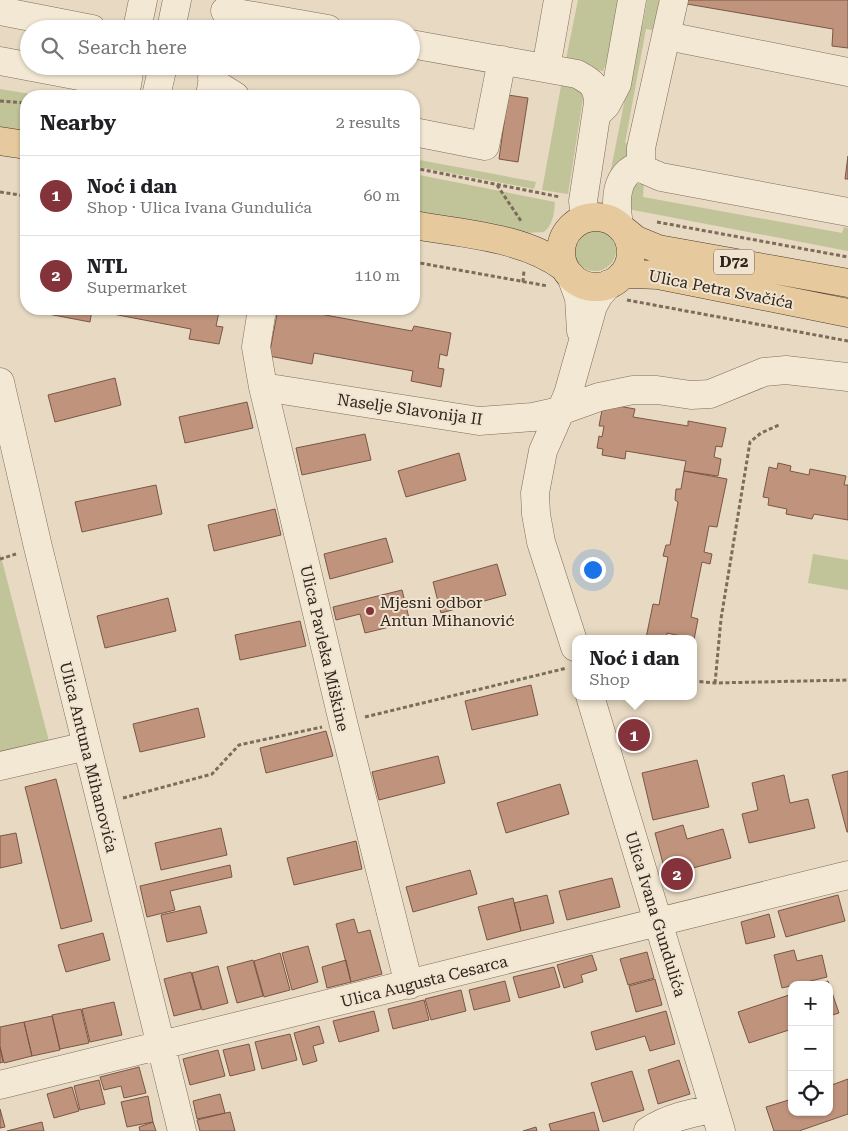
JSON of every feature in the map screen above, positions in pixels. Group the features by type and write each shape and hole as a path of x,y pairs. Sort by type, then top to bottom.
{"main road":[{"path":"0,141 20,144"},
{"path":"0,160 20,163"},
{"name":"D72","path":"420,225 517,235 529,242 543,240 579,216 608,218 622,228"},
{"path":"562,277 561,248 564,238 579,216"},
{"path":"618,287 629,265 632,253 630,241 622,228"},
{"name":"Ulica Petra Svačića","path":"622,228 636,240 658,248 848,283"},
{"name":"D72","path":"517,235 553,259 562,277 588,286 618,287"},
{"name":"Ulica Petra Svačića","path":"618,287 634,274 658,275 848,313"}],"street":[{"path":"139,20 143,0"},
{"path":"173,20 177,0"},
{"path":"546,68 558,0"},
{"path":"597,104 606,105 617,84 632,0"},
{"path":"674,0 641,148 641,165 647,171 661,177 848,212"},
{"path":"0,11 46,20"},
{"path":"225,13 270,20"},
{"path":"667,36 848,72"},
{"path":"420,46 577,74 594,86 597,104 579,216"},
{"path":"420,133 485,146 502,60"},
{"path":"0,61 20,65"},
{"path":"74,75 127,85 129,75"},
{"path":"157,90 161,75"},
{"path":"212,80 225,90"},
{"path":"622,228 616,199 622,179 628,172 641,165"},
{"path":"562,277 580,308 581,342"},
{"path":"572,638 541,542 536,514 535,493 543,451 568,394 592,306 599,295 618,287"},
{"name":"Ulica Pavleka Miškine","path":"261,315 256,347 263,387 343,722 409,985"},
{"name":"Naselje Slavonija II","path":"263,387 479,421 533,417 560,411 599,397 633,390 657,390 692,395 710,394 764,372 786,370 848,377"},
{"name":"Ulica Antuna Mihanovića","path":"0,382 86,746 182,1131"},
{"name":"Ulica Ivana Gundulića","path":"591,700 717,1120"},
{"path":"0,766 86,746"},
{"name":"Ulica Augusta Cesarca","path":"0,1085 848,876"},
{"path":"648,1131 655,1126 686,1114 717,1120"}],"path":[{"path":"0,100 20,102"},
{"path":"420,169 496,184 579,216"},
{"path":"496,184 517,235"},
{"path":"0,192 20,195"},
{"path":"622,228 641,219 848,257"},
{"path":"420,263 562,277"},
{"path":"618,287 629,300 848,341"},
{"path":"714,683 721,619 750,442 761,433 779,425"},
{"path":"697,681 714,683 848,680"}],"green space":[{"path":"578,0 623,0 617,36 603,71 565,64"},
{"path":"647,0 665,0 659,31 646,29 625,143 637,144 605,200 639,27 643,24"},
{"path":"561,86 575,87 582,93 583,98 568,194 542,190"},
{"path":"0,89 20,92 20,137 0,135"},
{"path":"420,160 536,182 534,189 420,167"},
{"path":"420,175 555,202 552,218 544,232 524,233 420,212"},
{"path":"644,182 643,197 842,233 844,227 848,228 848,251 628,209 633,186"},
{"path":"599,229 607,232 613,238 616,250 613,262 607,268 591,271 583,268 577,262 574,246 577,238 583,232"},
{"path":"0,553 50,745 0,756"},
{"path":"813,554 848,560 848,590 808,583"}],"building":[{"path":"688,0 848,0 848,48 832,46 833,29 687,4"},
{"path":"508,95 528,98 518,162 499,159"},
{"path":"848,156 848,179 845,179"},
{"path":"53,315 91,315 90,322"},
{"path":"118,315 218,315 216,326 223,327 219,344 189,339 191,329"},
{"path":"277,315 325,315 412,331 414,326 451,333 447,356 440,354 438,368 444,369 441,387 411,381 413,371 314,353 312,364 269,356"},
{"path":"115,378 121,405 55,422 48,395"},
{"path":"247,402 253,428 185,443 179,417"},
{"path":"607,404 635,409 633,417 688,426 688,421 726,428 722,447 716,446 714,457 721,459 718,476 684,471 686,461 626,451 625,459 602,455 603,449 597,448 599,436 602,437 604,426 599,426 602,410 606,410"},
{"path":"365,434 371,460 302,475 296,448"},
{"path":"459,453 466,480 406,497 398,471"},
{"path":"778,463 791,466 790,471 809,475 810,469 846,476 844,485 848,485 848,520 814,514 812,519 786,514 787,509 768,505 769,498 763,497 769,467 777,469"},
{"path":"684,471 727,479 717,527 709,526 704,552 712,554 710,564 702,562 691,617 698,619 695,635 667,633 667,635 647,635 653,604 659,605 668,557 663,556 666,545 670,545 678,502 675,500 676,489 681,489"},
{"path":"156,485 162,514 82,532 75,502"},
{"path":"275,509 281,535 214,551 208,525"},
{"path":"386,538 393,562 330,579 324,554"},
{"path":"497,564 506,595 441,613 433,582"},
{"name":"Mjesni odbor Antun Mihanović","path":"402,590 410,622 365,633 360,614 336,620 333,607"},
{"path":"168,598 176,631 105,648 97,616"},
{"path":"300,621 306,646 240,660 235,635"},
{"path":"531,685 538,715 472,730 465,701"},
{"path":"198,708 205,737 140,752 133,724"},
{"path":"326,731 333,756 266,773 260,748"},
{"path":"438,756 445,783 379,800 372,772"},
{"path":"697,760 709,807 653,820 642,773"},
{"path":"848,771 848,832 847,832 832,775"},
{"path":"784,775 790,803 808,799 815,828 749,843 742,814 758,810 752,783"},
{"path":"56,779 92,921 61,929 25,787"},
{"path":"560,784 569,814 506,833 497,803"},
{"path":"683,825 687,839 723,829 731,858 666,875 655,833"},
{"path":"221,828 227,855 161,870 155,843"},
{"path":"16,833 22,863 0,868 0,836"},
{"path":"356,841 362,869 294,885 287,858"},
{"path":"230,865 232,877 170,891 175,910 147,917 140,886"},
{"path":"470,870 477,894 413,912 406,887"},
{"path":"612,878 620,907 567,920 559,891"},
{"path":"547,895 554,923 521,931 514,903"},
{"path":"838,895 845,921 786,937 778,911"},
{"path":"513,898 521,931 487,940 478,907"},
{"path":"200,906 207,933 167,942 161,915"},
{"path":"769,914 775,937 746,944 741,922"},
{"path":"354,919 358,933 370,930 382,974 351,982 336,924"},
{"path":"103,933 110,960 66,972 58,945"},
{"path":"308,946 318,982 292,990 282,953"},
{"path":"794,950 797,961 822,955 827,977 811,981 788,981 788,987 782,988 774,955"},
{"path":"647,952 654,978 628,985 620,959"},
{"path":"280,953 290,990 264,997 254,961"},
{"path":"592,955 597,970 581,975 583,982 564,988 557,965"},
{"path":"253,960 263,996 237,1003 227,967"},
{"path":"346,960 351,982 327,988 322,967"},
{"path":"218,966 228,1003 202,1010 192,973"},
{"path":"554,967 560,987 519,998 513,977"},
{"path":"191,972 201,1009 174,1016 164,979"},
{"path":"655,979 662,1005 636,1012 629,986"},
{"path":"505,981 510,1001 474,1010 469,990"},
{"path":"461,990 466,1011 431,1020 425,999"},
{"path":"788,995 788,1030 749,1043 738,1012"},
{"path":"833,996 839,1013 833,1015"},
{"path":"424,1000 429,1020 393,1029 388,1009"},
{"path":"114,1002 122,1035 90,1042 82,1009"},
{"path":"81,1009 89,1043 60,1049 52,1015"},
{"path":"374,1011 379,1031 339,1042 333,1021"},
{"path":"666,1011 675,1044 650,1051 645,1036 596,1050 591,1032"},
{"path":"52,1016 60,1050 32,1056 24,1022"},
{"path":"24,1022 32,1056 4,1063 0,1047 0,1027"},
{"path":"319,1026 324,1043 313,1046 317,1061 303,1065 294,1033"},
{"path":"290,1034 297,1060 262,1069 255,1042"},
{"path":"249,1044 255,1070 230,1076 223,1050"},
{"path":"0,1047 3,1062 0,1063"},
{"path":"218,1050 225,1076 190,1085 183,1059"},
{"path":"679,1060 690,1094 658,1104 648,1070"},
{"path":"139,1067 146,1093 124,1098 121,1086 104,1090 100,1077"},
{"path":"632,1071 644,1110 603,1122 591,1083"},
{"path":"848,1079 848,1114 799,1131 774,1131 766,1107 788,1100 788,1116 833,1116 833,1085"},
{"path":"99,1080 105,1104 80,1110 74,1086"},
{"path":"72,1087 79,1111 54,1118 47,1094"},
{"path":"220,1094 225,1113 197,1119 193,1101"},
{"path":"148,1096 153,1122 127,1127 121,1102"},
{"path":"0,1109 5,1127 0,1128"},
{"path":"230,1112 235,1131 200,1131 197,1120"},
{"path":"594,1112 599,1131 551,1131 549,1124"},
{"path":"42,1122 44,1131 7,1131"},
{"path":"153,1122 156,1131 140,1131 139,1127"},
{"path":"536,1127 537,1131 523,1131"}],"place":[{"name":"Mjesni odbor Antun Mihanović","path":"370,611"},
{"name":"Noć i dan","path":"634,735"},
{"name":"NTL","path":"677,874"}]}
